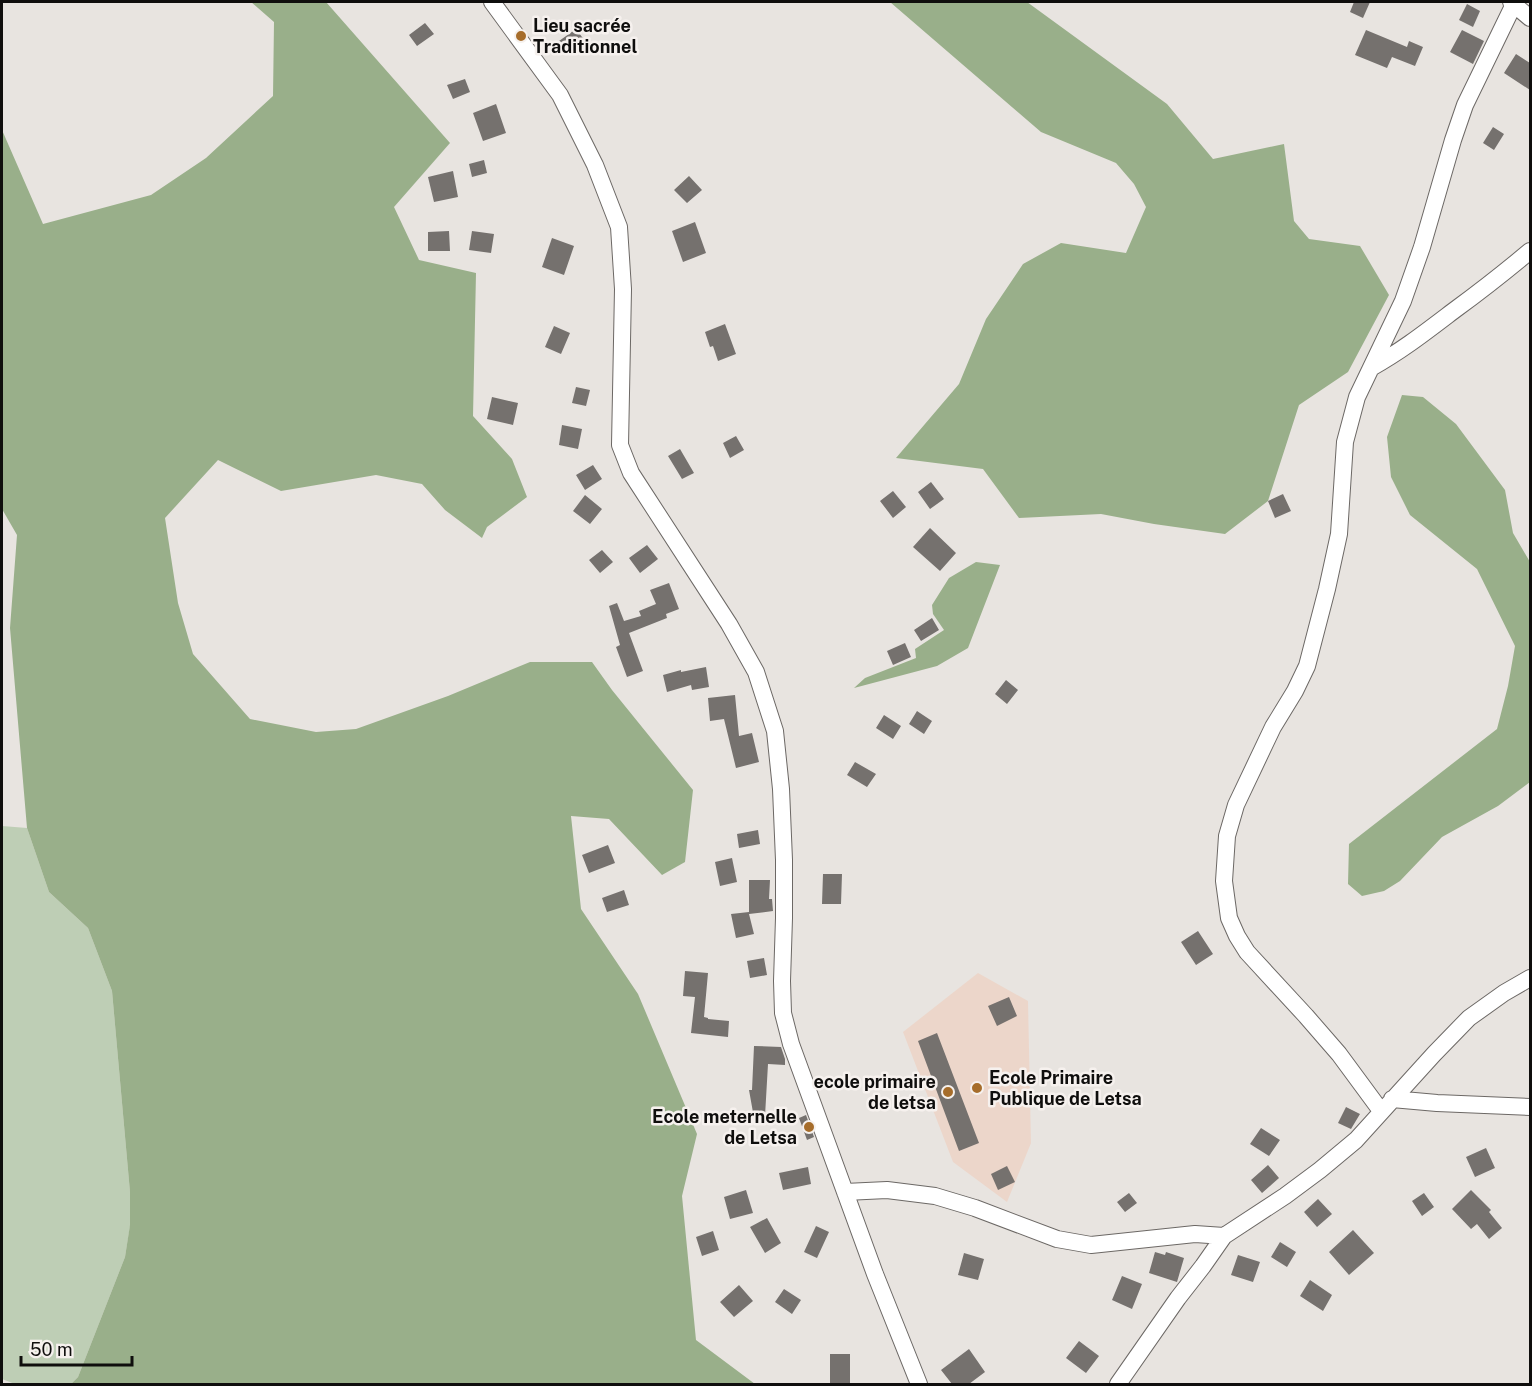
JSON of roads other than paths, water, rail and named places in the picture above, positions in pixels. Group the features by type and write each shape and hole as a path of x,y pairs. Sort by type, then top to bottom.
{"street":[{"path":"492,2 560,94 595,165 619,227 623,289 620,446 631,474 718,607 756,672 775,731 781,789 784,860 783,1013 791,1044 845,1192 919,1384"},
{"path":"1530,18 1513,3 1465,105 1403,301 1357,397 1345,442 1339,534 1307,666 1273,727 1236,805 1227,836 1224,881 1229,918 1236,936 1247,952 1387,1105 1437,1103 1530,1107"},
{"path":"1371,368 1424,335 1490,285 1530,251"},
{"path":"1118,1384 1224,1236 1285,1196 1356,1140 1469,1018 1530,978"},
{"path":"845,1192 887,1190 935,1196 975,1208 1057,1239 1091,1245 1195,1234 1224,1236"}],"place":[{"name":"Lieu sacrée Traditionnel","path":"521,36"},
{"name":"Ecole Primaire Publique de Letsa","path":"977,1088"},
{"name":"ecole primaire de letsa","path":"948,1092"},
{"name":"Ecole meternelle de Letsa","path":"809,1127"}]}
